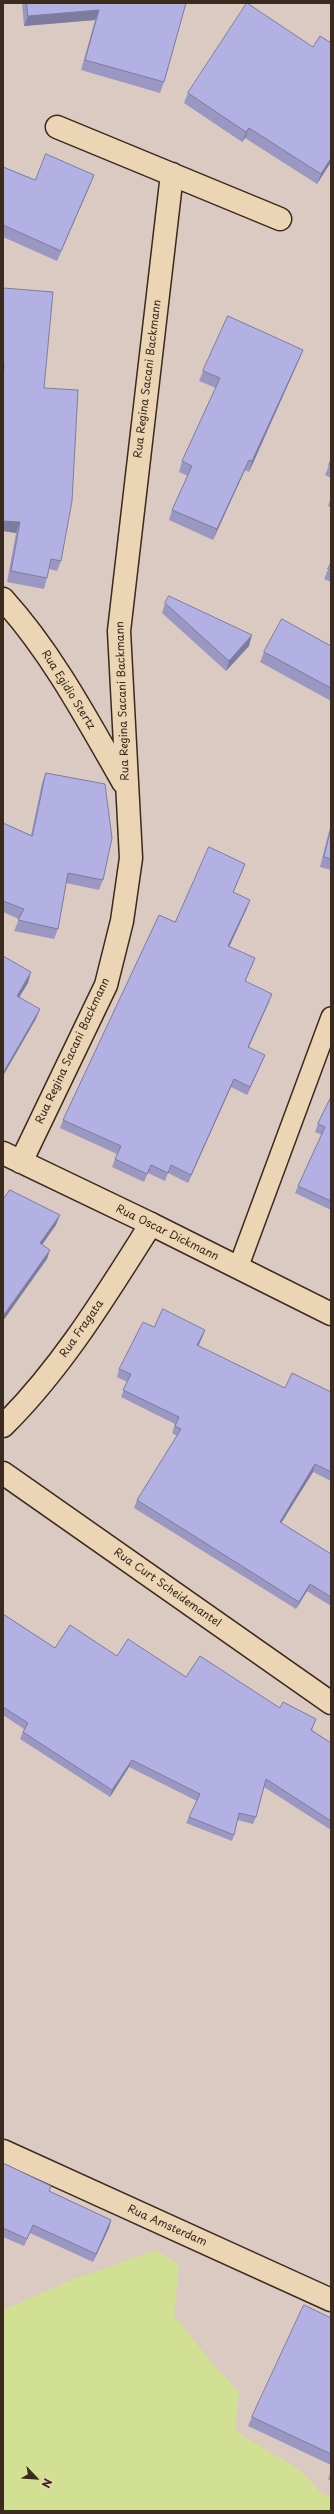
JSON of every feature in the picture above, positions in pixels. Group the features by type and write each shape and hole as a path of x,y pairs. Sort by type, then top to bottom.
{"street":[{"path":"57,127 280,219"},
{"name":"Rua Regina Sacani Backmann","path":"12,1158 106,985 122,921 130,858 119,631 172,174"},
{"name":"Rua Egidio Stertz","path":"3,599 27,625 77,700 126,787"},
{"name":"Rua Oscar Dickmann","path":"12,1158 151,1224 331,1314"},
{"name":"Rua Fragata","path":"3,1426 35,1394 53,1370 151,1224"},
{"name":"Rua Curt Scheidemantel","path":"3,1473 331,1703"},
{"name":"Rua Amsterdam","path":"3,2151 331,2300"}],"lane":[{"path":"238,1268 331,1017"}],"green space":[{"path":"156,2250 179,2265 174,2315 212,2363 239,2392 235,2431 300,2470 322,2494 331,2497 331,2511 3,2511 3,2310 69,2281"}],"building":[{"path":"27,3 186,3 164,82 85,60 99,10 28,16"},
{"path":"247,3 313,47 320,36 331,43 331,158 321,174 249,128 246,132 188,93"},
{"path":"46,154 94,175 61,251 3,225 3,167 35,180"},
{"path":"3,288 53,292 44,388 78,390 72,501 61,561 51,559 47,578 11,571 20,522 3,521"},
{"path":"228,316 303,350 252,461 249,460 217,529 172,510 192,466 182,461 220,378 203,371"},
{"path":"331,563 331,570 328,569"},
{"path":"169,596 252,635 229,661 165,603"},
{"path":"282,619 331,646 331,688 264,652"},
{"path":"46,773 105,784 112,838 103,880 68,873 58,929 18,920 24,909 3,901 3,823 32,836"},
{"path":"331,829 331,859 324,857"},
{"path":"209,847 245,864 233,892 250,900 228,946 255,958 245,981 272,994 248,1047 265,1055 250,1087 234,1079 191,1175 171,1165 168,1173 151,1165 147,1174 115,1159 121,1146 63,1120 159,915 175,922"},
{"path":"3,956 31,972 17,996 40,1009 3,1073"},
{"path":"331,1097 331,1201 298,1186 325,1127 318,1124"},
{"path":"10,1190 60,1215 40,1243 50,1250 3,1316 3,1200"},
{"path":"163,1309 205,1330 197,1345 285,1388 292,1373 331,1392 331,1472 315,1464 280,1522 331,1554 331,1597 310,1584 299,1602 137,1500 181,1429 175,1426 179,1417 123,1390 131,1374 119,1369 143,1322 154,1327"},
{"path":"3,1614 55,1648 70,1625 117,1656 128,1639 186,1677 200,1656 280,1708 283,1702 316,1719 311,1730 331,1743 331,1821 266,1779 256,1817 239,1813 234,1835 189,1817 200,1794 132,1760 112,1790 23,1732 28,1723 3,1707"},
{"path":"3,2163 51,2186 49,2191 111,2220 96,2254 33,2225 27,2239 3,2228"},
{"path":"304,2305 331,2318 331,2454 252,2417"}]}
